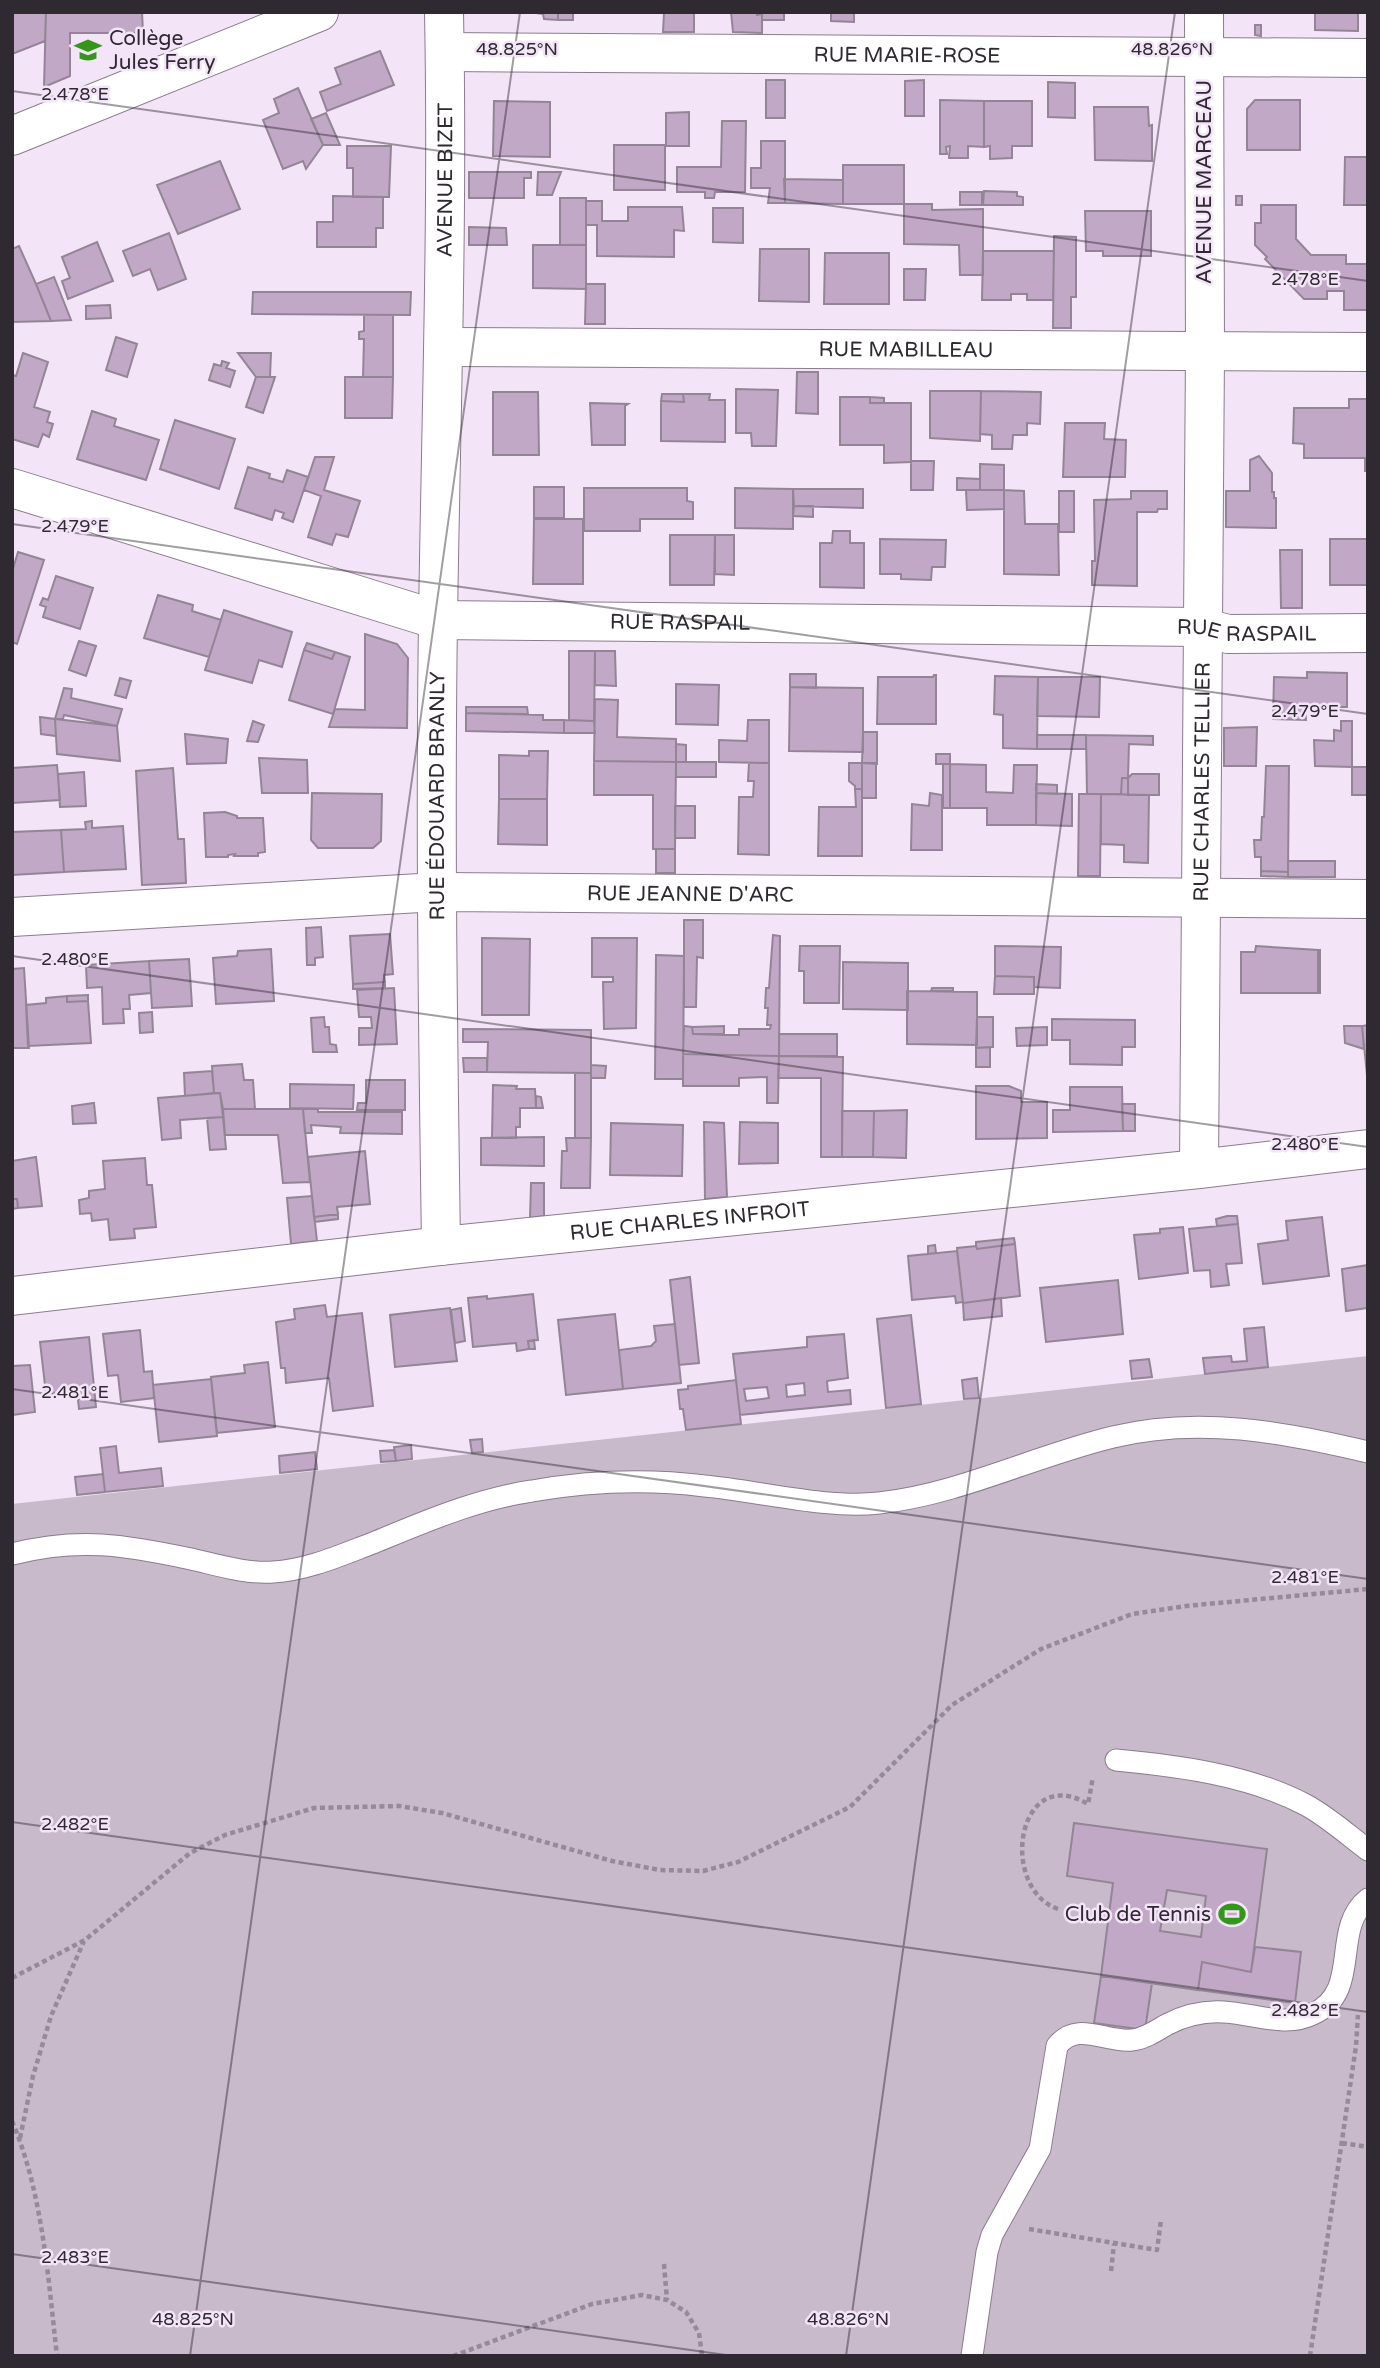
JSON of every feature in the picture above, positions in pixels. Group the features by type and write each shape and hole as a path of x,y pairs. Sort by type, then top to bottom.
{"street":[{"path":"12,136 319,12"},
{"name":"AVENUE BIZET","path":"444,12 444,347"},
{"name":"AVENUE MARCEAU","path":"1204,12 1205,352"},
{"name":"RUE MARIE-ROSE","path":"444,52 1368,58"},
{"name":"RUE MABILLEAU","path":"444,347 1368,352"},
{"name":"RUE ÉDOUARD BRANLY","path":"440,1246 438,620 444,347"},
{"name":"RUE CHARLES TELLIER","path":"1199,1169 1205,352"},
{"name":"RUE RASPAIL","path":"12,488 438,620 1201,627 1228,634 1368,633"},
{"name":"RUE JEANNE D'ARC","path":"12,917 437,892 1368,899"},
{"name":"RUE CHARLES INFROIT","path":"12,1296 440,1246 1199,1169 1368,1149"}],"lane":[{"path":"12,1554 60,1545 109,1544 247,1571 273,1572 299,1569 328,1560 444,1515 529,1491 585,1484 652,1481 704,1485 835,1503 876,1504 967,1484 1112,1437 1196,1427 1285,1433 1368,1452"},
{"path":"1116,1760 1182,1768 1287,1795 1309,1807 1368,1850"},
{"path":"972,2356 987,2252 992,2235 1040,2149 1058,2046 1062,2040 1079,2033 1134,2040 1189,2016 1208,2013 1222,2012 1291,2020 1314,2014 1332,1999 1341,1985 1352,1917 1368,1899"}],"path":[{"path":"12,1978 85,1940 190,1853 225,1835 314,1808 399,1806 442,1813 612,1861 660,1870 703,1871 738,1862 850,1807 952,1705 1041,1649 1132,1614 1186,1606 1368,1589"},
{"path":"1058,1909 1040,1897 1027,1875 1022,1839 1027,1819 1040,1803 1057,1796 1072,1796 1088,1804 1095,1770 1105,1761 1116,1760"},
{"path":"20,2140 33,2076 51,2016 85,1940"},
{"path":"1310,2356 1359,2010"},
{"path":"12,2120 30,2175 46,2261 57,2356"},
{"path":"1342,2143 1368,2147"},
{"path":"1003,2216 1037,2232 1157,2250 1161,2220"},
{"path":"1111,2271 1114,2244"},
{"path":"664,2264 667,2300"},
{"path":"453,2356 592,2304 642,2295 667,2300 686,2312 699,2333 702,2356"}],"shaded area":[{"path":"1368,1356 1368,2356 12,2356 12,1504"}],"building":[{"path":"12,12 46,12 45,41 12,54"},
{"path":"46,12 142,12 143,33 70,33 70,76 44,87"},
{"path":"529,12 558,12 558,20 544,19 543,14"},
{"path":"558,12 573,12 573,20 558,20"},
{"path":"731,12 762,14 762,33 733,32"},
{"path":"762,12 784,12 784,20 762,20"},
{"path":"831,12 854,12 854,22 831,21"},
{"path":"1307,12 1358,12 1358,31 1315,30 1315,13"},
{"path":"664,13 694,13 694,32 663,32"},
{"path":"1255,25 1261,25 1261,36 1255,35"},
{"path":"380,51 394,85 327,111 320,92 341,84 335,68"},
{"path":"766,80 785,80 785,118 766,118"},
{"path":"924,80 924,116 905,116 905,81"},
{"path":"1048,82 1075,83 1075,118 1048,117"},
{"path":"298,88 323,145 306,169 303,161 283,169 263,120 279,113 274,99"},
{"path":"940,100 984,101 984,147 968,146 968,158 949,158 950,146 946,147 947,154 940,154"},
{"path":"1255,100 1300,100 1300,150 1247,150 1247,109"},
{"path":"494,101 550,102 550,157 493,156"},
{"path":"984,101 1032,101 1032,146 1012,146 1012,158 990,159 990,146 984,147"},
{"path":"1094,107 1148,107 1149,126 1152,125 1152,161 1095,160"},
{"path":"689,112 689,146 666,146 666,113"},
{"path":"326,113 340,145 323,145 311,119"},
{"path":"722,121 746,121 745,192 715,192 714,198 705,198 705,192 677,192 677,167 721,167"},
{"path":"761,141 785,141 785,203 768,203 770,188 751,188 751,168 761,168"},
{"path":"614,145 665,145 665,190 614,190"},
{"path":"347,146 391,146 389,197 353,197 353,168 347,168"},
{"path":"1345,157 1368,157 1368,205 1344,205"},
{"path":"220,161 240,209 178,234 157,185"},
{"path":"843,165 904,165 904,204 843,204"},
{"path":"469,172 531,172 531,178 524,178 524,198 469,198"},
{"path":"538,172 561,172 552,195 537,195"},
{"path":"784,179 843,180 843,204 785,203"},
{"path":"984,191 1017,192 1017,196 1023,197 1023,205 983,205"},
{"path":"960,192 982,192 982,205 960,205"},
{"path":"333,196 383,197 383,228 376,228 376,247 317,247 317,222 333,222"},
{"path":"1236,196 1242,196 1242,205 1236,205"},
{"path":"560,198 586,198 586,245 560,245"},
{"path":"586,201 602,201 602,221 628,221 628,207 682,207 684,231 674,230 674,257 597,256 597,225 586,225"},
{"path":"904,204 932,204 932,210 983,209 983,275 960,275 959,245 904,244"},
{"path":"1261,205 1296,205 1296,239 1311,255 1346,255 1346,264 1368,264 1368,310 1344,310 1344,291 1327,291 1327,299 1304,299 1255,245 1255,223 1261,223"},
{"path":"713,208 743,208 743,243 713,242"},
{"path":"1085,211 1151,211 1151,256 1103,256 1103,251 1086,251"},
{"path":"469,227 506,228 507,245 469,245"},
{"path":"169,233 186,279 158,290 150,269 133,276 123,251"},
{"path":"1054,236 1076,237 1076,297 1071,297 1071,328 1053,328"},
{"path":"97,242 113,281 68,299 62,281 70,278 62,257"},
{"path":"533,245 586,245 586,289 533,288"},
{"path":"19,246 51,321 12,322 12,249"},
{"path":"760,249 809,249 809,302 759,301"},
{"path":"983,251 1054,251 1053,300 1027,300 1027,294 1011,294 1011,300 982,300"},
{"path":"825,253 889,253 889,304 824,304"},
{"path":"904,269 926,269 925,300 904,300"},
{"path":"54,277 71,320 51,321 36,284"},
{"path":"586,284 605,284 605,324 585,324"},
{"path":"253,292 411,292 410,315 252,314"},
{"path":"110,305 111,318 86,319 86,306"},
{"path":"364,315 393,315 393,377 363,377 364,339 359,339 359,332 364,331"},
{"path":"116,337 137,344 127,377 106,370"},
{"path":"23,353 48,362 34,407 50,412 47,422 53,424 49,437 43,434 38,447 12,439 12,375 16,376"},
{"path":"238,353 271,353 270,377 256,377"},
{"path":"222,361 229,363 226,368 235,371 230,387 209,380 214,364 221,366"},
{"path":"797,372 818,372 818,414 796,413"},
{"path":"256,377 275,377 263,413 246,407"},
{"path":"345,377 393,377 392,418 345,418"},
{"path":"736,389 778,390 776,446 752,446 751,433 736,433"},
{"path":"930,391 981,391 980,441 930,438"},
{"path":"981,391 1041,392 1040,424 1027,423 1027,435 1013,435 1012,449 992,449 992,435 980,434"},
{"path":"493,392 538,392 539,455 493,455"},
{"path":"662,394 683,394 684,402 661,401"},
{"path":"683,394 710,394 709,400 725,400 725,442 661,441 661,401 684,402"},
{"path":"840,397 870,397 870,403 911,403 911,462 884,463 884,445 840,445"},
{"path":"870,397 884,398 884,403 870,403"},
{"path":"1349,399 1368,399 1368,471 1365,471 1365,458 1304,458 1304,444 1293,443 1294,408 1349,408"},
{"path":"590,403 628,404 625,406 625,445 592,445"},
{"path":"92,411 116,419 114,426 159,440 146,480 77,459"},
{"path":"175,420 235,439 219,489 160,469"},
{"path":"1065,423 1105,423 1104,439 1126,440 1125,477 1063,477"},
{"path":"1259,456 1272,473 1272,492 1276,498 1276,528 1226,527 1226,491 1250,491 1250,460"},
{"path":"315,457 334,457 324,490 360,501 348,537 336,534 332,545 308,537 321,496 304,490"},
{"path":"911,461 934,461 933,490 911,490"},
{"path":"980,464 1004,465 1004,490 980,490"},
{"path":"248,467 270,474 269,478 283,482 287,470 308,477 293,522 282,518 284,513 275,510 272,520 235,508"},
{"path":"957,478 980,479 980,490 957,490"},
{"path":"534,487 564,487 564,518 534,518"},
{"path":"584,488 687,488 687,501 693,502 693,519 640,519 640,531 584,531"},
{"path":"735,488 793,489 793,529 735,528"},
{"path":"793,489 863,489 863,508 794,506"},
{"path":"966,490 1004,490 1004,509 967,510"},
{"path":"1004,490 1024,491 1025,524 1058,524 1059,575 1004,574"},
{"path":"1059,491 1074,491 1074,532 1059,532"},
{"path":"1131,491 1167,491 1167,509 1137,512 1137,586 1092,585 1092,561 1095,561 1094,500 1131,499"},
{"path":"794,506 813,506 813,517 793,516"},
{"path":"534,519 583,519 583,584 533,584"},
{"path":"833,531 850,531 850,543 864,543 864,588 820,587 820,543 832,543"},
{"path":"670,535 715,535 714,585 670,585"},
{"path":"715,535 734,535 734,575 715,574"},
{"path":"880,539 946,540 945,567 932,567 931,580 901,579 901,574 880,574"},
{"path":"1330,539 1368,539 1368,585 1330,585"},
{"path":"1280,550 1302,550 1302,608 1281,608"},
{"path":"18,552 44,560 17,644 12,642 12,572"},
{"path":"56,576 93,588 80,629 43,617 46,607 40,605 43,598 48,600"},
{"path":"158,595 193,605 192,611 221,620 209,657 144,638"},
{"path":"224,610 292,632 282,667 259,660 252,683 205,670"},
{"path":"365,634 397,644 408,658 407,728 329,727 335,709 365,710"},
{"path":"79,641 96,646 86,676 69,670"},
{"path":"307,643 335,652 332,659 304,650"},
{"path":"304,650 332,659 335,652 350,657 333,714 289,700"},
{"path":"569,651 595,651 594,721 569,720"},
{"path":"595,651 615,651 616,686 595,685"},
{"path":"1307,672 1347,673 1347,707 1305,707 1306,720 1273,719 1274,677 1307,678"},
{"path":"790,674 816,674 816,688 790,687"},
{"path":"934,675 936,724 877,724 878,677"},
{"path":"995,676 1038,677 1037,749 1003,748 1003,715 994,714"},
{"path":"1038,677 1100,677 1099,717 1037,716"},
{"path":"120,678 131,681 126,698 115,695"},
{"path":"676,684 719,685 718,725 676,724"},
{"path":"790,687 863,688 863,752 789,751"},
{"path":"64,688 72,689 71,698 122,709 117,726 64,715 63,719 55,719"},
{"path":"595,699 618,700 617,737 676,739 676,762 594,761"},
{"path":"466,707 527,707 528,714 466,713"},
{"path":"466,713 543,715 543,720 564,720 564,733 466,731"},
{"path":"40,717 55,719 56,736 41,734"},
{"path":"55,719 117,726 120,761 57,754"},
{"path":"564,720 594,721 595,733 564,733"},
{"path":"748,720 769,720 769,763 719,762 719,740 747,741"},
{"path":"253,721 264,725 258,742 247,741"},
{"path":"1341,721 1352,721 1352,767 1315,766 1314,740 1334,741 1334,730 1341,731"},
{"path":"1257,727 1256,766 1224,766 1224,728"},
{"path":"863,732 877,732 877,764 862,763"},
{"path":"185,734 228,739 226,763 187,764"},
{"path":"1037,735 1086,735 1086,749 1037,749"},
{"path":"1086,735 1153,736 1153,745 1129,744 1128,778 1122,778 1121,794 1087,794"},
{"path":"676,744 686,745 686,762 676,762"},
{"path":"529,751 548,751 547,799 499,799 499,755 529,756"},
{"path":"936,754 950,754 950,764 936,764"},
{"path":"259,758 307,760 308,793 262,793"},
{"path":"594,761 676,762 675,849 653,849 653,795 594,795"},
{"path":"676,762 716,762 716,777 676,777"},
{"path":"749,763 769,763 769,855 738,854 739,797 753,797 754,781 748,781"},
{"path":"849,763 862,763 862,789 855,789 849,781"},
{"path":"862,763 876,763 876,798 862,798"},
{"path":"943,764 950,764 950,808 943,808"},
{"path":"950,764 986,765 986,792 1013,793 1014,765 1037,765 1036,825 987,825 987,808 950,808"},
{"path":"57,765 60,800 12,803 12,768"},
{"path":"1266,766 1289,766 1288,872 1261,871 1261,857 1255,857 1254,840 1261,840 1264,817"},
{"path":"1352,767 1368,767 1368,795 1352,795"},
{"path":"173,768 178,839 184,839 186,883 142,885 136,771"},
{"path":"84,772 86,806 60,807 58,774"},
{"path":"1132,774 1159,774 1159,795 1128,795 1128,778"},
{"path":"1122,778 1128,778 1128,795 1121,794"},
{"path":"1036,784 1057,785 1057,794 1036,793"},
{"path":"855,789 862,789 862,856 818,856 819,807 856,807"},
{"path":"312,793 382,794 381,841 373,848 318,848 311,840"},
{"path":"930,793 942,795 942,850 911,850 912,804 929,806"},
{"path":"1036,793 1072,794 1072,826 1036,825"},
{"path":"1079,794 1101,794 1100,876 1078,876"},
{"path":"1101,794 1149,795 1148,863 1124,862 1124,845 1101,844"},
{"path":"499,799 547,799 547,845 498,844"},
{"path":"675,806 695,806 695,838 675,838"},
{"path":"225,812 237,818 263,818 265,852 258,853 258,856 234,856 235,854 228,857 206,857 204,813"},
{"path":"92,821 92,828 123,826 126,869 64,872 61,830 86,829 85,822"},
{"path":"61,830 64,872 12,875 12,832"},
{"path":"656,849 675,849 675,873 656,873"},
{"path":"1288,861 1335,861 1335,877 1288,877"},
{"path":"1261,871 1288,872 1288,877 1261,876"},
{"path":"684,920 703,920 703,958 697,957 696,1007 684,1007"},
{"path":"321,927 323,957 315,958 315,965 307,965 306,928"},
{"path":"390,934 393,974 384,975 385,982 353,984 350,936"},
{"path":"773,935 780,936 779,1056 683,1054 684,1026 692,1027 693,1034 739,1035 739,1029 770,1029 771,1025 767,1025 768,1008 765,1008"},
{"path":"482,938 530,939 529,1015 482,1015"},
{"path":"592,938 637,938 636,1028 604,1029 603,982 613,982 613,977 592,977"},
{"path":"800,946 840,946 839,1003 804,1003 804,971 799,971"},
{"path":"995,946 1061,947 1060,988 1034,987 1034,977 995,976"},
{"path":"1256,946 1318,950 1318,993 1241,993 1241,952 1255,952"},
{"path":"271,949 274,1001 216,1004 213,958 237,956 238,951"},
{"path":"1320,950 1320,993 1318,993"},
{"path":"656,955 684,956 683,1079 655,1079"},
{"path":"189,959 192,1006 152,1008 149,961"},
{"path":"149,961 151,993 129,995 130,1009 123,1009 124,1023 103,1024 102,987 87,988 86,965"},
{"path":"843,962 908,963 908,1010 843,1009"},
{"path":"24,968 29,1048 12,1048 12,969"},
{"path":"995,976 1034,977 1034,994 994,994"},
{"path":"385,982 385,988 353,989 353,984"},
{"path":"394,988 397,1044 359,1045 359,1028 372,1028 371,1017 359,1017 357,990"},
{"path":"932,988 953,988 953,991 931,991"},
{"path":"907,991 977,992 977,1045 907,1044"},
{"path":"88,995 88,1001 67,1002 67,996"},
{"path":"67,996 67,1002 88,1001 91,1043 28,1046 26,1005 46,1003 46,998"},
{"path":"152,1012 153,1032 140,1033 139,1013"},
{"path":"324,1017 325,1027 329,1027 330,1044 336,1045 337,1052 313,1052 311,1018"},
{"path":"977,1017 993,1017 993,1047 976,1048"},
{"path":"1052,1019 1135,1020 1135,1047 1122,1047 1122,1065 1070,1064 1070,1040 1052,1040"},
{"path":"1368,1025 1368,1085 1362,1026"},
{"path":"724,1026 724,1034 693,1034 692,1027"},
{"path":"1344,1026 1362,1026 1364,1049 1345,1043"},
{"path":"1047,1027 1047,1045 1017,1046 1016,1028"},
{"path":"463,1029 591,1030 591,1073 487,1072 488,1042 463,1042"},
{"path":"779,1034 837,1034 837,1056 779,1056"},
{"path":"990,1047 990,1067 976,1067 976,1048"},
{"path":"683,1054 779,1056 778,1103 767,1103 767,1077 739,1078 739,1086 683,1086"},
{"path":"779,1056 843,1057 842,1157 821,1157 821,1078 778,1078"},
{"path":"463,1058 487,1058 487,1072 464,1072"},
{"path":"242,1064 244,1080 253,1080 255,1109 223,1109 220,1093 214,1093 212,1066"},
{"path":"591,1065 606,1066 605,1078 591,1078"},
{"path":"212,1071 214,1093 185,1096 184,1073"},
{"path":"575,1073 591,1073 591,1138 575,1138"},
{"path":"366,1080 405,1080 405,1110 357,1110 358,1103 366,1103"},
{"path":"290,1084 354,1085 353,1109 290,1108"},
{"path":"493,1085 535,1089 536,1108 520,1108 520,1127 516,1127 516,1138 492,1138"},
{"path":"976,1086 1009,1086 1021,1091 1021,1102 1047,1102 1047,1138 976,1139"},
{"path":"1070,1087 1122,1087 1123,1131 1053,1132 1053,1110 1070,1110"},
{"path":"220,1093 223,1117 180,1120 181,1138 162,1140 158,1098"},
{"path":"536,1096 541,1097 543,1108 536,1108"},
{"path":"94,1103 96,1123 73,1124 72,1106"},
{"path":"1122,1104 1135,1104 1135,1131 1123,1131"},
{"path":"223,1109 303,1109 310,1182 283,1183 278,1135 225,1135"},
{"path":"303,1109 318,1109 318,1112 402,1112 402,1134 340,1133 341,1127 311,1125 312,1133 305,1133"},
{"path":"907,1110 906,1158 873,1157 874,1111"},
{"path":"842,1111 874,1111 873,1157 842,1157"},
{"path":"223,1117 226,1149 210,1150 207,1118"},
{"path":"704,1122 724,1123 727,1197 705,1199"},
{"path":"740,1122 778,1123 778,1163 739,1164"},
{"path":"611,1123 683,1125 682,1176 610,1175"},
{"path":"544,1137 544,1166 481,1165 481,1138"},
{"path":"566,1138 591,1138 590,1188 561,1188 562,1151 567,1151"},
{"path":"365,1151 370,1204 337,1207 338,1214 314,1217 308,1157"},
{"path":"36,1157 42,1206 18,1208 17,1199 12,1199 12,1161"},
{"path":"145,1158 147,1185 152,1185 156,1227 134,1229 135,1238 110,1240 108,1219 92,1221 91,1213 80,1214 79,1200 89,1198 89,1191 105,1189 103,1161"},
{"path":"531,1183 544,1183 544,1216 530,1218"},
{"path":"312,1196 317,1241 291,1244 287,1198"},
{"path":"12,1199 17,1199 18,1208 12,1209"},
{"path":"338,1214 338,1219 315,1222 314,1217"},
{"path":"1237,1216 1238,1224 1217,1226 1216,1219"},
{"path":"1322,1217 1329,1276 1263,1284 1258,1244 1288,1240 1286,1221"},
{"path":"1238,1224 1242,1263 1226,1264 1229,1285 1211,1287 1210,1270 1194,1271 1189,1229"},
{"path":"1183,1227 1188,1273 1139,1279 1134,1235 1160,1233 1160,1229"},
{"path":"1014,1238 1015,1244 977,1249 976,1246 976,1242"},
{"path":"1015,1244 1020,1296 963,1303 957,1248 976,1246 977,1249"},
{"path":"935,1245 936,1253 928,1254 928,1246"},
{"path":"957,1251 963,1302 956,1303 955,1296 912,1300 908,1256"},
{"path":"1368,1265 1368,1308 1346,1311 1342,1269"},
{"path":"690,1277 699,1363 679,1365 670,1280"},
{"path":"1118,1280 1123,1334 1046,1342 1040,1288"},
{"path":"533,1294 538,1340 528,1341 529,1349 517,1351 516,1343 473,1347 468,1298 487,1296 487,1299"},
{"path":"1001,1298 1002,1316 964,1320 963,1303"},
{"path":"325,1305 327,1317 362,1313 373,1406 333,1411 329,1378 286,1383 285,1368 281,1368 276,1322 295,1319 294,1309"},
{"path":"450,1308 457,1361 395,1367 390,1315"},
{"path":"461,1308 465,1341 455,1343 451,1310"},
{"path":"615,1314 623,1389 566,1395 558,1320"},
{"path":"911,1315 921,1404 886,1408 877,1319"},
{"path":"675,1324 681,1383 623,1389 619,1350 651,1346 656,1341 654,1326"},
{"path":"1264,1327 1268,1367 1205,1374 1203,1358 1231,1356 1232,1362 1247,1361 1244,1329"},
{"path":"140,1330 144,1372 152,1371 154,1398 121,1402 118,1375 108,1376 103,1334"},
{"path":"844,1334 848,1378 827,1381 828,1392 850,1390 851,1404 740,1415 733,1354 807,1347 807,1337","holes":["804,1383 805,1395 787,1397 786,1385","767,1387 769,1398 746,1401 744,1389"]},
{"path":"89,1337 96,1407 79,1409 77,1391 46,1394 40,1342"},
{"path":"534,1340 535,1349 529,1349 528,1341"},
{"path":"1149,1359 1152,1377 1132,1379 1130,1361"},
{"path":"268,1362 275,1427 217,1433 211,1377 245,1373 244,1365"},
{"path":"30,1365 35,1412 12,1415 12,1366"},
{"path":"977,1378 979,1398 964,1399 962,1380"},
{"path":"211,1379 217,1436 159,1442 153,1385"},
{"path":"736,1380 741,1424 686,1430 678,1390 688,1389 688,1386"},
{"path":"482,1439 483,1452 472,1453 470,1440"},
{"path":"411,1445 412,1459 396,1461 394,1447"},
{"path":"116,1446 119,1473 161,1468 163,1486 105,1492 100,1448"},
{"path":"394,1450 396,1461 381,1462 380,1451"},
{"path":"315,1452 317,1469 280,1473 279,1456"},
{"path":"103,1474 105,1492 77,1495 75,1477"},
{"name":"Club de Tennis","path":"1074,1823 1267,1849 1251,1972 1202,1962 1198,1990 1101,1976 1113,1883 1067,1876","holes":["1167,1890 1206,1896 1201,1937 1160,1931"]},
{"path":"1255,1947 1301,1952 1295,2003 1198,1990 1202,1962 1251,1972"},
{"path":"1101,1976 1152,1983 1145,2030 1094,2023"}],"place":[{"name":"Collège Jules Ferry","path":"88,50"},
{"name":"Club de Tennis","path":"1232,1914"}]}
